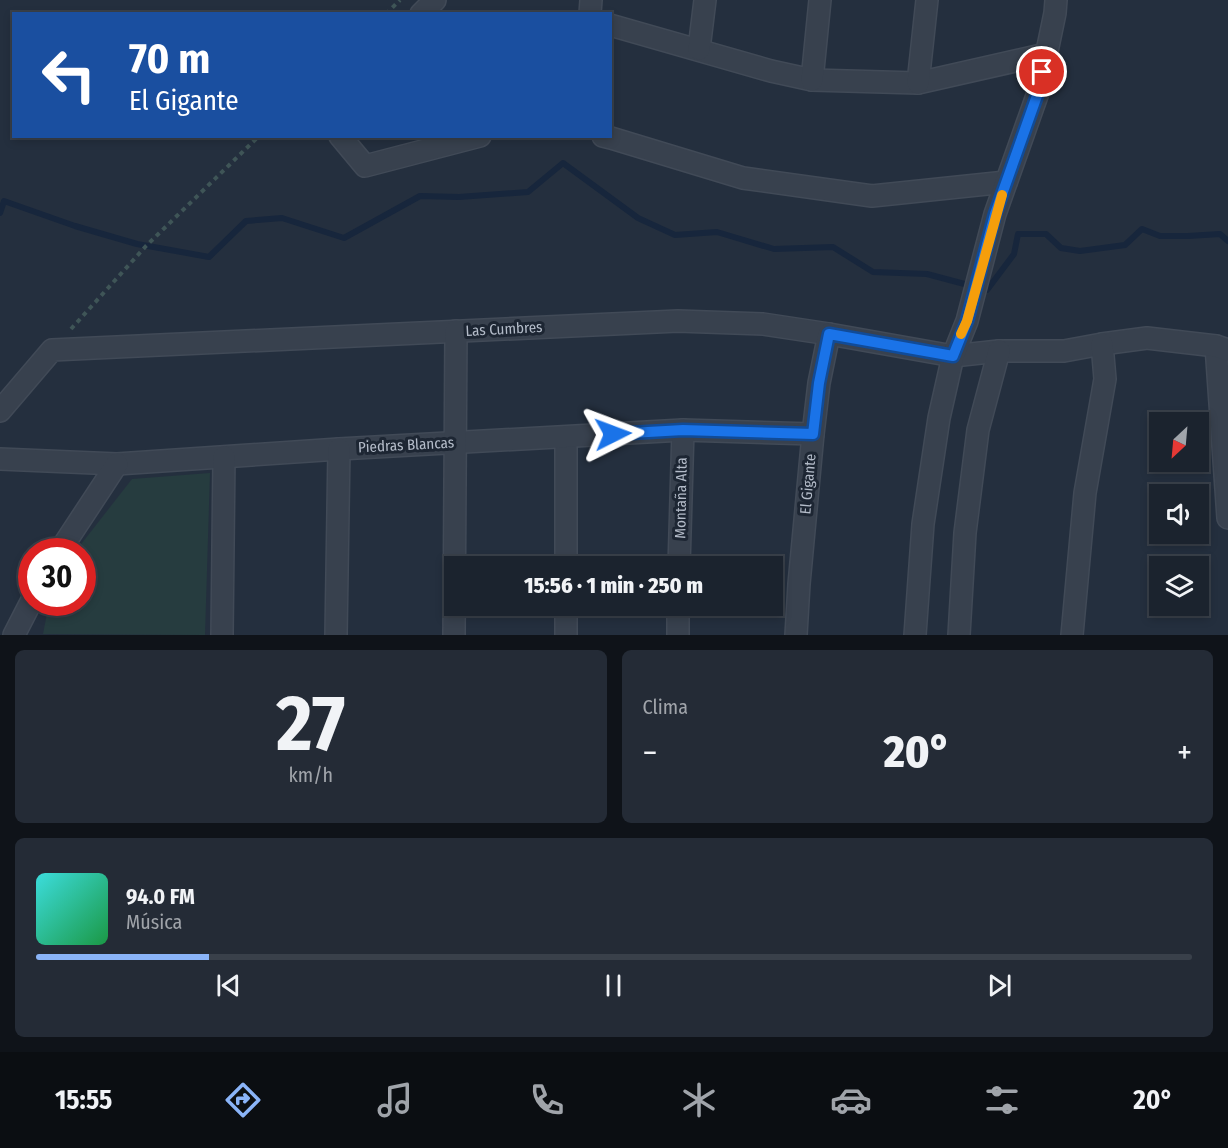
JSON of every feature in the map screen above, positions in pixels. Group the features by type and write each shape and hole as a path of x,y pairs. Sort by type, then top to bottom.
{"street":[{"path":"423,12 435,0"},
{"path":"699,49 705,0"},
{"path":"812,80 820,0"},
{"path":"918,83 927,0"},
{"path":"915,635 923,524 939,418 953,356 967,321 995,214 1039,90 1056,0"},
{"path":"612,26 771,71 812,80 918,83 1046,54"},
{"path":"342,138 365,166 472,138"},
{"path":"611,138 743,178 872,196 1006,182"},
{"name":"Las Cumbres","path":"52,350 678,321 763,324 953,356 999,351 1064,351 1148,339 1222,348"},
{"path":"454,635 456,331"},
{"name":"El Gigante","path":"796,635 813,434 819,383 829,334"},
{"path":"1072,635 1085,493 1105,379 1102,344"},
{"path":"1222,348 1228,518"},
{"path":"0,411 52,350"},
{"path":"959,635 965,533 978,430 999,351"},
{"name":"Piedras Blancas","path":"0,459 117,464 683,430 813,434"},
{"name":"Montaña Alta","path":"680,556 683,430"},
{"path":"566,437 566,556"},
{"path":"336,635 339,449"},
{"path":"222,635 224,457"},
{"path":"69,538 117,464"},
{"path":"14,635 24,616"},
{"path":"566,616 566,635"},
{"path":"678,616 678,635"}],"path":[{"path":"388,12 400,0"},
{"path":"52,350 146,246 257,138"}],"green space":[{"path":"210,473 205,635 43,634 46,616 96,616 96,538 86,538 132,479"}],"waterway":[{"path":"0,213 4,201 75,226 137,244 209,257 246,221 282,218 344,238 420,196 459,197 528,192 563,163 638,218 675,235 717,232 774,249 833,247 873,272 927,274 987,290 1014,254 1018,234 1046,234 1061,248 1080,251 1125,245 1142,229 1160,236 1220,234 1228,241"}],"slow traffic":[{"path":"961,334 967,321 1002,195"}],"route":[{"path":"613,434 683,430 813,434 819,383 829,334 953,356 967,321 995,214 1039,90 1042,72"}]}
